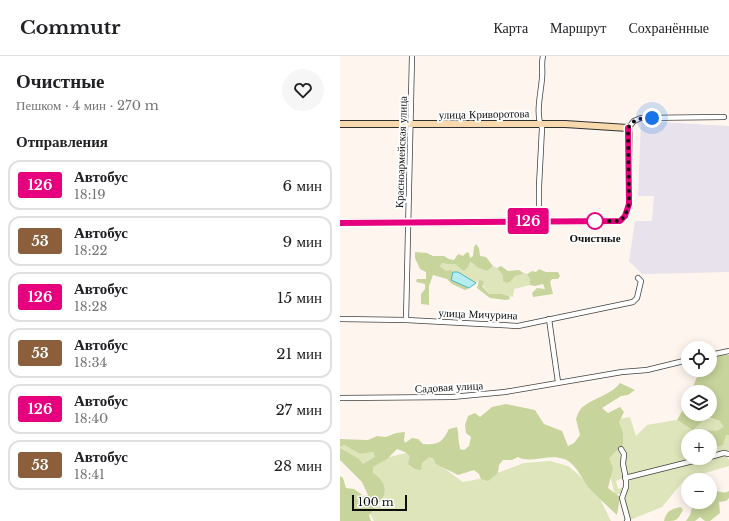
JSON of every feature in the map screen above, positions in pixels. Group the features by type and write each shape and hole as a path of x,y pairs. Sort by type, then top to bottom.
{"street":[{"name":"Красноармейская улица","path":"406,320 412,56"},
{"path":"540,221 539,198 542,128 539,123 543,56"},
{"path":"340,223 620,221 625,216 629,204 628,128 634,121 641,118 724,117"},
{"name":"улица Криворотова","path":"340,124 539,123 587,124 628,128"},
{"name":"улица Мичурина","path":"340,319 406,320 518,326 633,302 637,298 642,281 638,278"},
{"path":"549,319 558,382"},
{"path":"717,354 729,351"},
{"name":"Садовая улица","path":"340,398 452,397 505,392 622,372 648,370 681,362"},
{"path":"621,449 624,454 622,464 626,479 626,487 622,498 627,521"},
{"path":"717,454 724,452 729,454"},
{"path":"625,478 681,464"}],"shaded area":[{"path":"641,121 729,126 729,272 642,274 629,261 635,221 652,221 654,196 638,196"}],"green space":[{"path":"476,244 479,248 480,256 486,257 493,266 487,271 470,262 464,271 455,264 442,263 440,266 446,271 451,270 453,272 451,280 468,287 468,289 465,290 452,284 447,279 433,275 429,286 429,305 421,304 421,294 425,289 425,284 416,282 417,279 426,279 426,272 420,269 415,258 415,252 427,253 433,256 444,256 454,260 458,254 463,256 467,252 469,253 470,258 473,256 474,247"},
{"path":"470,262 487,271 493,266 511,281 515,275 523,274 522,272 527,274 530,280 530,285 514,289 513,297 502,294 489,294 479,280 476,283 458,272 446,271 440,266 442,263 455,264 458,266"},
{"path":"501,266 508,271 519,270 523,274 515,276 507,283 503,281 503,275 497,268"},
{"path":"539,269 546,272 558,272 560,276 558,279 552,279 550,282 553,294 533,297 532,293 537,288 545,289 543,284 535,286 530,285 530,280 527,274 532,271 536,272"},
{"path":"479,280 483,281 484,283 482,286 489,294 502,294 509,296 510,299 490,298 477,288"},
{"path":"729,355 729,435 726,435 723,445 717,447 717,431 724,427 720,421 717,420 717,385 694,385 697,377 717,377 717,356"},
{"path":"620,383 635,390 628,395 621,396 602,408 608,413 620,407 624,412 619,422 623,433 623,444 609,458 613,468 608,488 620,497 617,515 590,489 579,472 569,461 558,457 523,459 518,457 512,460 503,460 499,465 498,473 488,481 481,479 479,474 474,470 458,475 436,464 433,458 429,457 422,463 421,470 415,469 408,464 410,456 397,449 387,459 373,467 373,473 379,478 385,489 382,499 369,515 371,521 340,521 340,476 343,478 346,488 354,489 364,496 368,495 362,482 340,460 340,448 358,458 363,464 375,457 373,452 360,454 344,445 340,447 340,439 368,440 377,436 386,437 396,433 405,432 405,443 412,438 418,439 423,444 432,444 442,440 449,429 457,427 460,449 464,450 469,446 471,437 466,433 465,425 468,416 475,413 480,417 492,407 506,404 535,410 544,424 562,431 568,446 574,443 580,435 576,419 580,410 584,406 616,388"},
{"path":"681,413 681,421 703,421 694,429 691,429 677,420"},
{"path":"630,417 636,436 647,425 676,420 692,428 702,421 717,420 729,423 729,450 717,453 717,429 681,429 681,462 626,476 624,461 626,454 622,447 619,419"},
{"path":"344,445 360,454 373,452 375,457 369,462 431,447 434,461 463,482 484,478 524,463 550,461 568,466 598,495 611,521 374,521 367,508 383,505 365,464 363,465 358,458 340,448"},
{"path":"618,445 620,450 623,478 616,481 618,489 625,487 622,493 615,495 610,476 608,458"},
{"path":"724,453 729,460 729,466 705,473 681,473 681,484 662,507 630,520 627,514 625,499 630,478 681,464 717,465 717,455"},
{"path":"717,491 724,493 729,491 729,498 726,501 719,502 720,513 710,521 705,521 700,517 695,521 686,521 692,509 717,509"},
{"path":"681,507 683,510 676,520 664,521 666,515 674,509"}],"water":[{"path":"453,272 458,272 476,283 469,288 451,280"}],"bus line":[{"name":"126","path":"340,223 620,221 625,216 629,204 628,128"}],"place":[{"name":"Очистные","path":"595,221"}],"route":[{"path":"595,221 620,221 625,216 629,204 628,128 634,121 641,118 652,118"}]}
